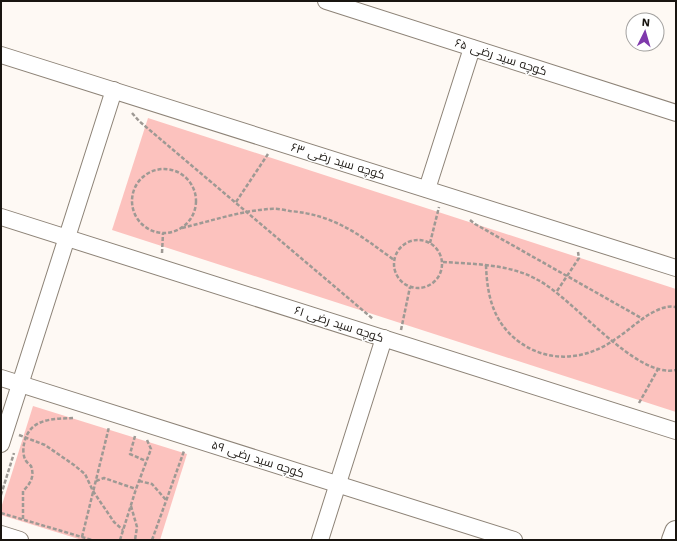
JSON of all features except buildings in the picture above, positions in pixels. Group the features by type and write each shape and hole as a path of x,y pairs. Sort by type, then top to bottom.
{"street":[{"name":"کوچه سید رضی ۶۵","path":"326,1 676,113"},
{"path":"435,192 472,48"},
{"name":"کوچه سید رضی ۶۳","path":"1,54 676,268"},
{"path":"12,438 20,384 114,90"},
{"name":"کوچه سید رضی ۶۱","path":"1,217 160,267 387,335 676,431"},
{"path":"320,540 387,335"},
{"name":"کوچه سید رضی ۵۹","path":"1,378 20,384 111,421 338,484 514,540"},
{"path":"673,540 676,532"},
{"path":"1,534 20,540"}],"path":[{"path":"114,90 139,121 248,212 387,335 410,287"},
{"path":"236,202 276,142"},
{"path":"182,228 190,220 195,211 196,200 194,189 188,180 179,173 169,169 158,170 147,174 139,181 134,190 132,201 133,211 138,220 153,232 163,234 173,232 182,228 271,208 318,215 339,223 362,236 394,260"},
{"path":"430,243 435,192"},
{"path":"469,219 475,224 643,319"},
{"path":"160,267 163,234"},
{"path":"557,291 579,258 578,237"},
{"path":"423,240 430,243 436,248 443,262 439,277 434,283 418,289 402,283 397,277 394,269 396,253 407,242 423,240"},
{"path":"443,262 486,265 515,270 538,279 557,291 613,341 635,358 658,369 676,370"},
{"path":"486,265 486,285 491,304 501,323 526,347 542,354 559,358 577,356 595,351 613,341 657,310 670,306 676,307"},
{"path":"631,416 658,369"},
{"path":"65,415 80,420"},
{"path":"23,519 24,491 30,483 32,476 30,466 25,459 23,449 25,438 36,424 48,420 73,418"},
{"path":"102,426 111,421"},
{"path":"111,421 115,430"},
{"path":"82,537 111,421"},
{"path":"129,434 137,429"},
{"path":"120,540 136,489 151,449 147,440 137,429"},
{"path":"137,429 147,440 154,442"},
{"path":"137,429 130,454 146,461"},
{"path":"12,438 25,438 45,445 74,465 84,474 93,491 114,522 123,530"},
{"path":"12,438 17,442"},
{"path":"1,494 12,438"},
{"path":"152,540 184,451 177,449"},
{"path":"96,480 104,478 136,489"},
{"path":"139,481 152,484 166,500"},
{"path":"131,505 137,527 134,540"},
{"path":"1,512 92,540"}],"shaded area":[{"path":"148,118 676,289 676,412 112,230"},
{"path":"33,406 187,454 160,540 82,540 1,515 1,508"}]}
